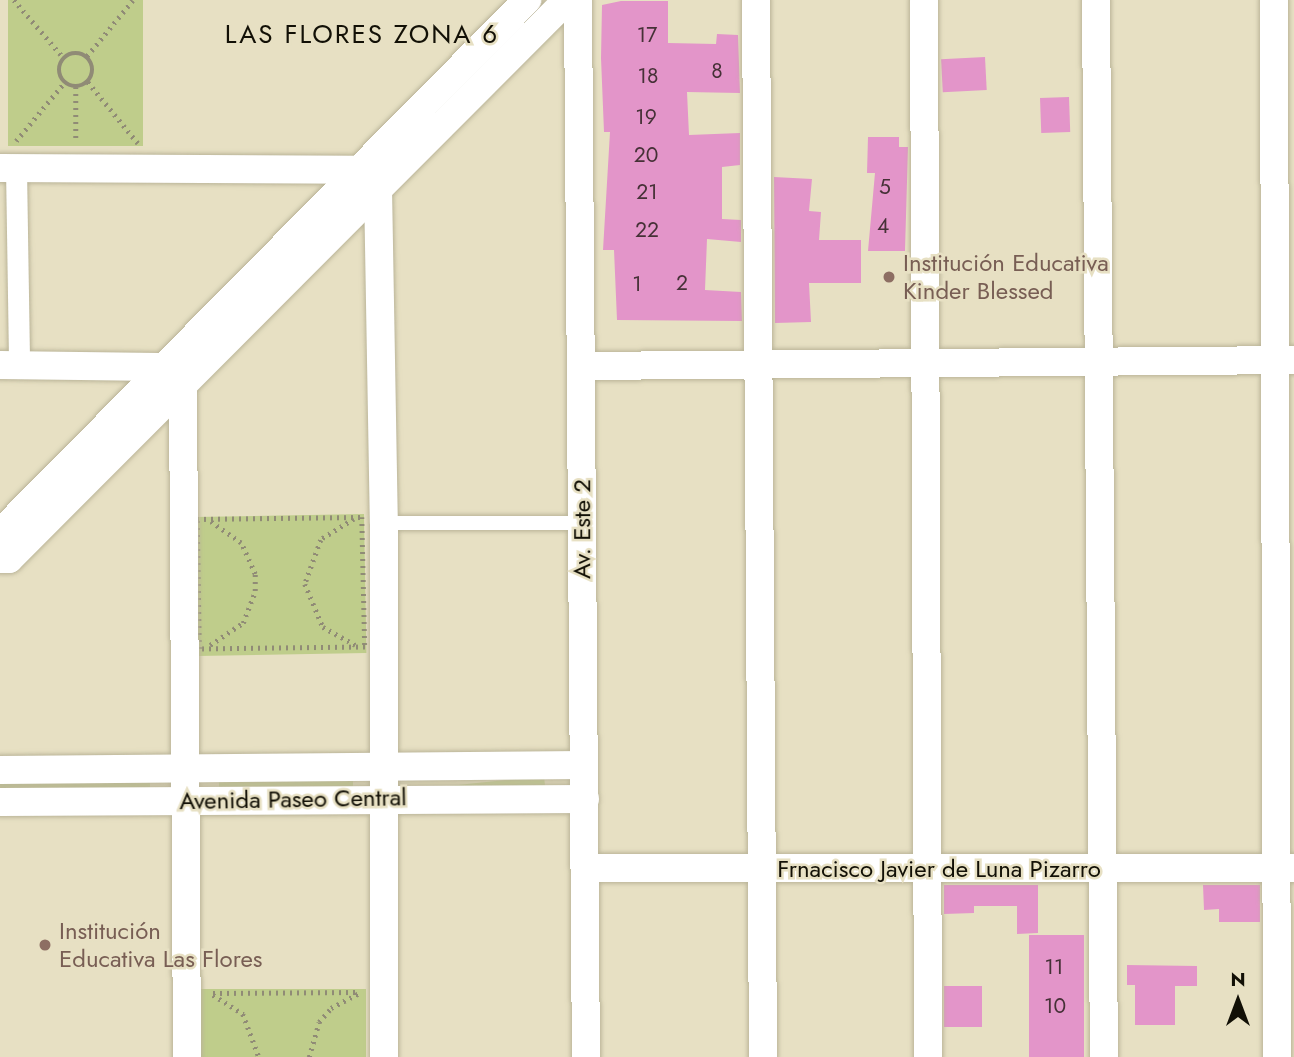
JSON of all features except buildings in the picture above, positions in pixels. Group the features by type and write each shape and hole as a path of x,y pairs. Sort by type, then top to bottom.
{"street":[{"path":"0,559 9,559 183,384 527,0"},
{"path":"0,533 160,367 567,0"},
{"name":"Av. Este 2","path":"578,0 586,1057"},
{"path":"756,0 764,869 763,1057"},
{"path":"925,0 928,1057"},
{"path":"1096,0 1104,1057"},
{"path":"1274,0 1285,360 1285,868 1277,1057"},
{"path":"183,384 160,367 9,365 10,160 368,179"},
{"path":"368,179 373,520 384,766 384,1057"},
{"path":"582,366 1285,360"},
{"path":"183,384 187,1057"},
{"name":"Avenida Paseo Central","path":"0,770 584,765"},
{"name":"Avenida Paseo Central","path":"0,802 384,797 585,799"},
{"name":"Frnacisco Javier de Luna Pizarro","path":"585,868 928,871 1285,868"}],"lane":[{"path":"373,520 581,523"}],"path":[{"path":"14,0 63,57"},
{"path":"87,56 133,0"},
{"path":"74,52 87,56 94,69 88,82 76,87 64,83 58,73 63,57 74,52"},
{"path":"88,82 138,141"},
{"path":"10,160 64,83"},
{"path":"76,87 76,150"},
{"path":"197,519 373,520"},
{"path":"197,519 229,531 250,558 255,574 243,623 230,635 199,649"},
{"path":"197,519 199,649"},
{"path":"365,647 323,627 305,584 321,540 373,520"},
{"path":"365,647 373,520"},
{"path":"199,649 365,647"},
{"path":"363,992 363,1005"},
{"path":"259,1057 243,1014 201,993 363,992"},
{"path":"309,1057 319,1022 345,998 363,992"}],"green space":[{"path":"8,0 143,0 143,146 8,146"},
{"path":"364,514 366,653 197,656 195,517"},
{"path":"219,776 353,776 353,787 219,787"},
{"path":"544,776 545,786 416,800 415,790"},
{"path":"0,778 150,778 150,789 0,789"},
{"path":"199,989 366,989 366,1057 199,1057"}],"place":[{"name":"Institución Educativa Kinder Blessed","path":"889,277"},
{"name":"Institución Educativa Las Flores","path":"45,945"}],"district":[{"name":"LAS FLORES ZONA 6","path":"362,35"}]}
